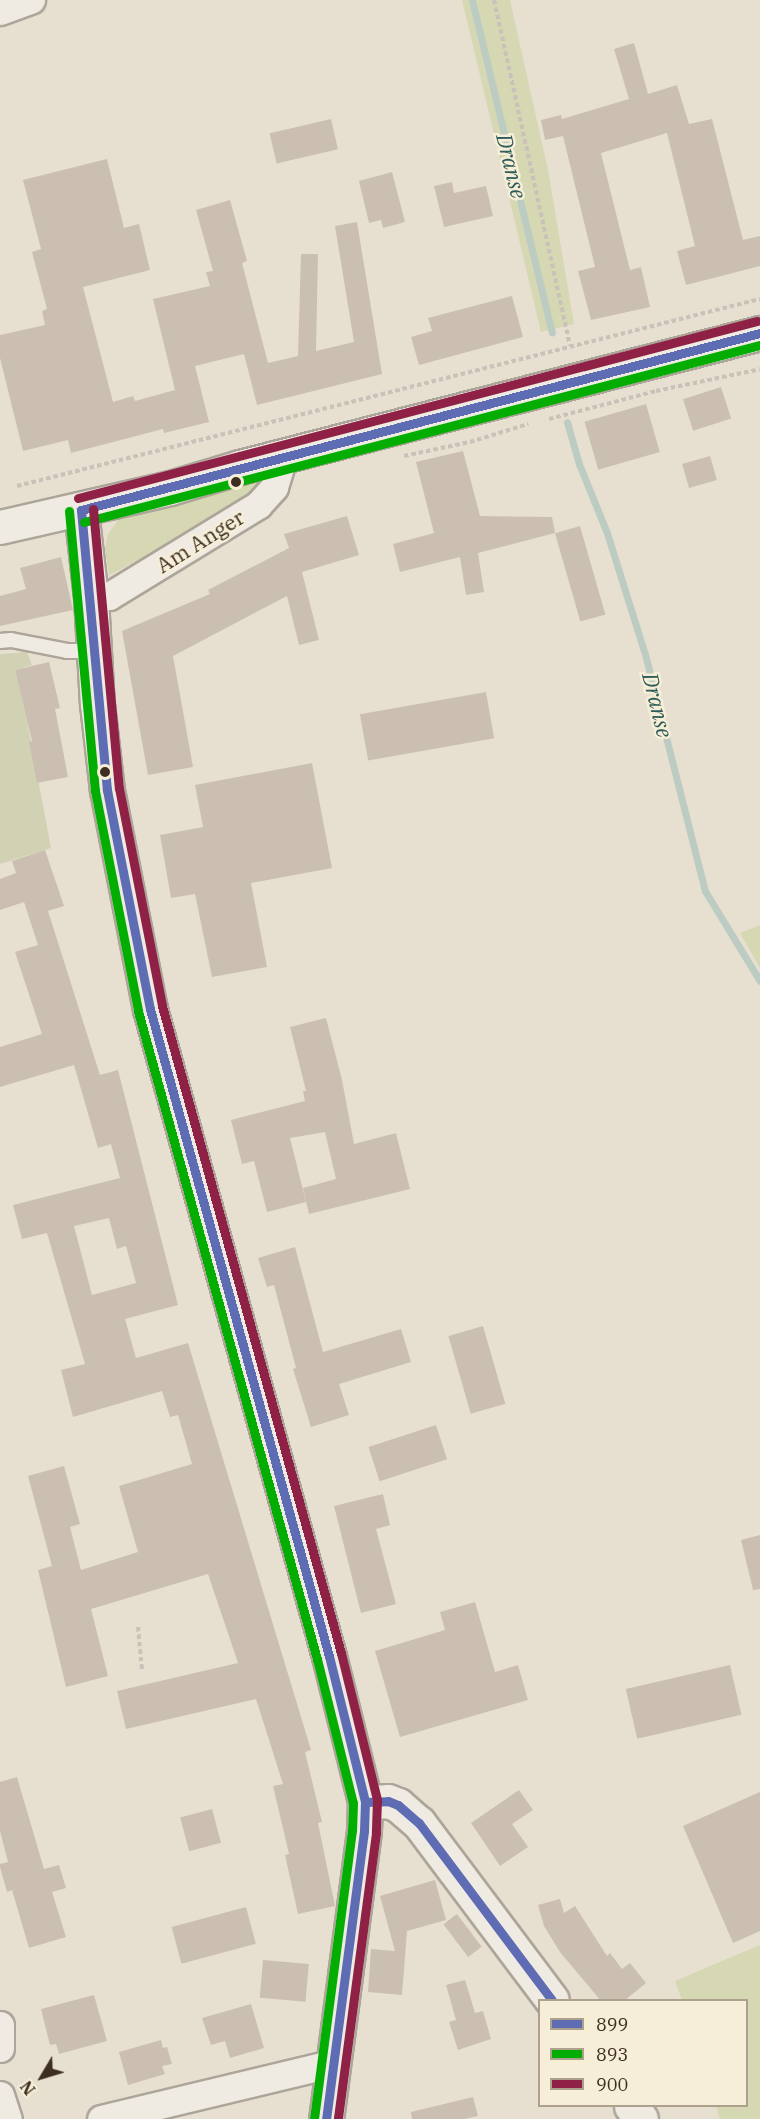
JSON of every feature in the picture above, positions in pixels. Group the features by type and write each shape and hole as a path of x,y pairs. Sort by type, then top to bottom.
{"street":[{"path":"0,11 31,0"},
{"path":"0,527 81,510 760,333"},
{"name":"Am Anger","path":"91,598 110,596 258,505 274,487 283,457"},
{"path":"81,510 91,598 97,704 110,807 152,1019 326,1646 365,1802 364,1831 326,2119"},
{"path":"365,1802 388,1801 398,1805 419,1823 551,1999"},
{"path":"0,2025 0,2048"},
{"path":"101,2119 334,2063"},
{"path":"0,2095 8,2119"},
{"path":"632,2107 641,2119"}],"lane":[{"path":"0,641 11,640 67,651 81,651 92,643"}],"path":[{"path":"494,0 570,346"},
{"path":"17,486 760,299"},
{"path":"541,421 656,391 760,369"},
{"path":"400,457 470,442 530,423"},
{"path":"138,1627 142,1670"}],"green space":[{"path":"462,0 510,0 548,170 574,324 541,332"},
{"path":"262,476 266,482 253,493 176,541 109,575 105,549 108,534 119,519"},
{"path":"27,652 32,665 15,670 51,848 0,864 0,654"},
{"path":"760,925 760,968 740,933"},
{"path":"760,1945 760,2119 720,2119 716,2107 748,2107 748,1999 682,1999 675,1981"}],"building":[{"path":"634,43 648,94 677,85 689,124 712,119 743,240 760,236 760,266 686,285 677,251 695,246 667,133 601,153 630,270 641,267 650,307 591,320 578,271 595,267 563,136 545,140 541,120 561,115 562,119 629,99 614,49"},
{"path":"331,119 338,149 277,163 270,133"},
{"path":"107,159 124,228 139,224 150,270 83,287 113,402 133,396 135,401 175,390 153,299 210,286 206,272 213,271 196,210 230,200 247,261 242,263 268,363 298,356 301,254 318,254 316,351 354,342 335,226 357,222 382,374 257,405 244,354 195,366 209,422 164,433 163,429 71,453 68,440 23,451 0,358 0,335 45,325 42,311 47,309 32,252 41,249 23,180"},
{"path":"392,172 405,222 383,228 381,220 369,223 359,181"},
{"path":"452,182 454,193 486,186 493,216 444,227 434,186"},
{"path":"512,296 523,337 419,365 411,337 432,331 428,318"},
{"path":"721,387 731,418 693,431 683,399"},
{"path":"646,404 660,452 598,470 584,422"},
{"path":"463,451 480,516 552,517 555,533 478,553 484,592 466,595 460,557 400,572 393,544 434,533 416,462"},
{"path":"710,456 717,480 689,488 682,464"},
{"path":"347,516 359,555 302,572 319,640 299,645 287,596 173,656 193,767 148,775 122,631 210,594 208,590 289,548 284,534"},
{"path":"580,526 605,614 580,622 555,533"},
{"path":"61,557 73,610 0,626 0,596 26,589 20,568"},
{"path":"49,662 60,708 55,709 68,777 37,783 29,742 32,741 15,670"},
{"path":"486,692 494,738 368,761 360,714"},
{"path":"312,763 332,868 251,883 267,967 212,977 195,894 171,898 160,835 203,827 195,785"},
{"path":"45,850 64,906 48,911 100,1075 118,1070 178,1305 125,1319 136,1358 188,1343 311,1750 305,1752 322,1822 318,1823 335,1906 298,1914 285,1855 289,1854 273,1786 283,1784 256,1699 126,1729 117,1691 238,1663 208,1574 91,1609 108,1676 66,1687 38,1570 52,1566 28,1476 64,1466 80,1524 70,1527 81,1570 138,1552 119,1486 192,1464 178,1415 170,1417 162,1391 73,1417 61,1370 85,1364 47,1233 22,1239 13,1205 120,1178 111,1144 98,1148 74,1065 0,1087 0,1047 42,1034 15,952 38,945 24,902 0,910 0,879 16,873 12,861","holes":["109,1218 117,1249 126,1246 136,1283 92,1295 74,1226"]},
{"path":"326,1018 342,1080 354,1144 396,1133 410,1189 309,1214 303,1188 336,1179 325,1132 290,1138 306,1202 267,1212 254,1161 242,1164 231,1120 305,1101 303,1091 306,1091 290,1027"},
{"path":"295,1247 323,1352 401,1329 411,1362 339,1384 349,1415 311,1427 293,1369 296,1368 274,1285 267,1287 258,1258"},
{"path":"483,1326 505,1404 471,1414 448,1336"},
{"path":"436,1425 447,1459 380,1481 368,1447"},
{"path":"383,1494 390,1525 376,1529 396,1604 361,1613 334,1506"},
{"path":"760,1535 760,1589 753,1590 741,1540"},
{"path":"475,1602 495,1672 518,1665 528,1700 400,1737 375,1651 445,1630 440,1612"},
{"path":"730,1665 741,1715 637,1739 626,1689"},
{"path":"17,1777 44,1869 59,1865 66,1888 52,1892 66,1937 29,1948 12,1890 7,1892 0,1867 0,1864 8,1862 0,1831 0,1782"},
{"path":"519,1790 533,1810 512,1824 528,1847 500,1866 471,1823"},
{"path":"760,1792 760,1931 733,1943 683,1826"},
{"path":"212,1809 221,1843 189,1851 180,1818"},
{"path":"435,1880 446,1920 407,1931 402,1995 368,1992 371,1949 395,1951 380,1896"},
{"path":"560,1899 564,1913 575,1906 607,1956 610,1953 622,1969 630,1963 646,1983 626,1999 599,1999 560,1952 544,1926 538,1905"},
{"path":"246,1907 256,1944 181,1964 172,1927"},
{"path":"457,1914 482,1947 468,1957 443,1924"},
{"path":"263,1960 309,1964 306,2002 260,1998"},
{"path":"465,1980 475,2013 483,2011 491,2039 458,2050 449,2022 456,2020 446,1985"},
{"path":"94,1995 107,2041 59,2054 56,2044 50,2045 41,2009"},
{"path":"251,2004 264,2048 230,2058 225,2041 211,2045 202,2018"},
{"path":"161,2040 163,2048 167,2047 172,2064 162,2066 165,2074 128,2085 119,2052"},
{"path":"473,2097 478,2116 464,2119 412,2119 411,2112"}],"waterway":[{"name":"Dranse","path":"472,0 552,332"},
{"name":"Dranse","path":"567,422 579,464 607,533 645,654 705,891 760,981"}],"transit line":[{"name":"900","path":"78,498 757,321"},
{"name":"899","path":"81,510 760,333"},
{"name":"893","path":"84,522 760,345"},
{"name":"900","path":"93,509 119,788 162,1006 341,1653 377,1800 376,1833 338,2119"},
{"name":"899","path":"81,510 107,790 150,1009 329,1656 365,1802 364,1831 326,2119"},
{"name":"893","path":"69,511 95,791 138,1011 317,1659 353,1803 352,1830 314,2117"},
{"name":"899","path":"365,1802 388,1801 398,1805 419,1823 551,1999"}]}
